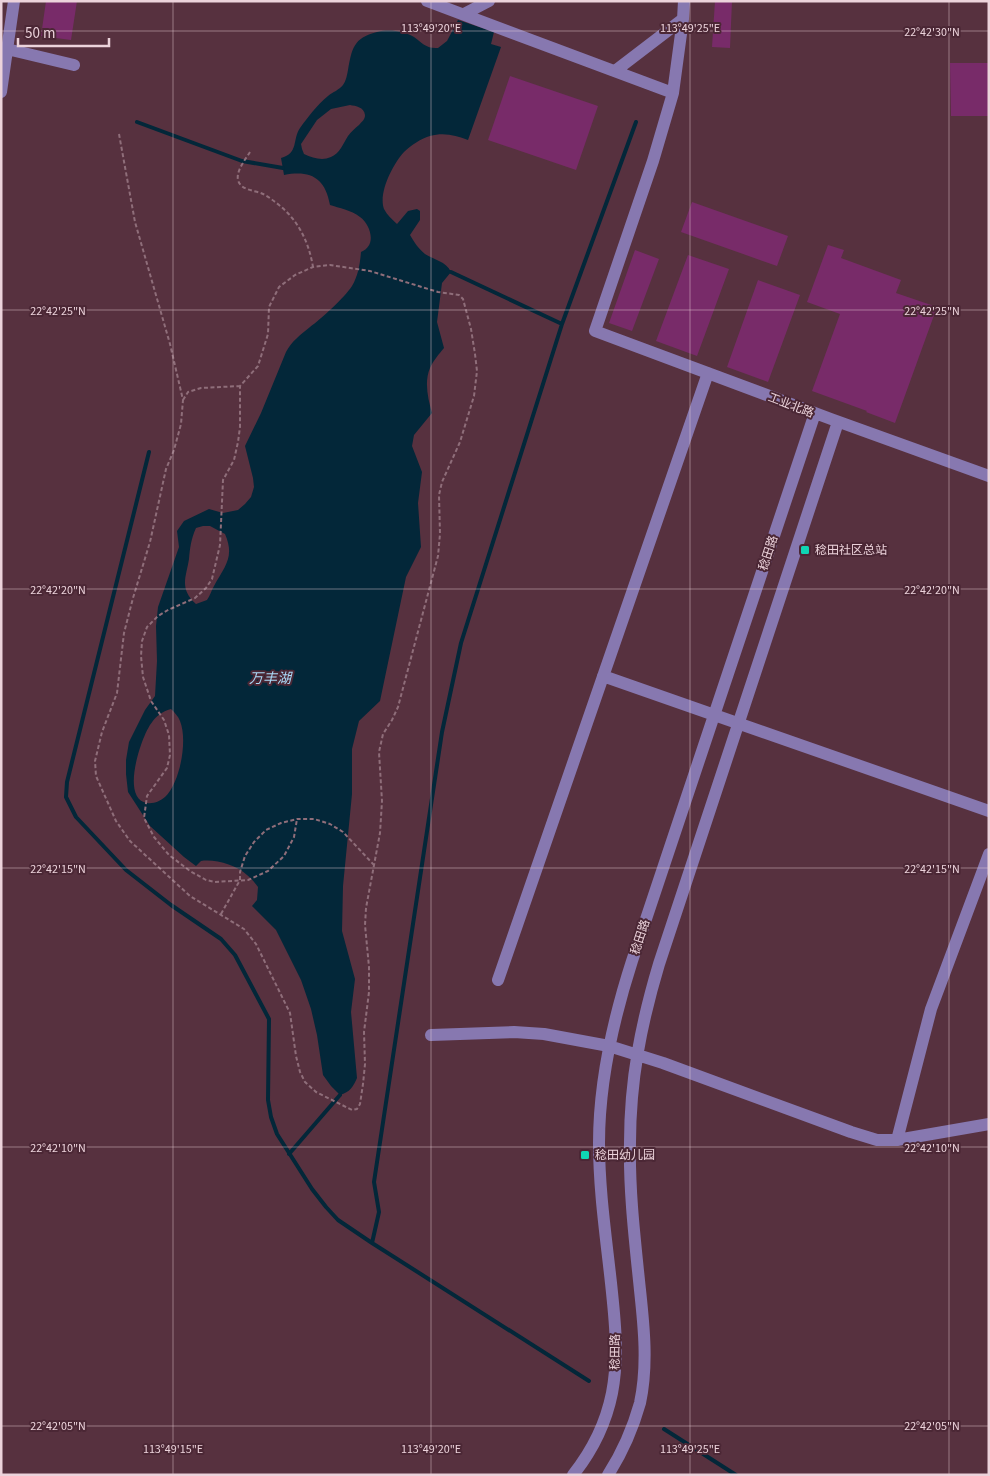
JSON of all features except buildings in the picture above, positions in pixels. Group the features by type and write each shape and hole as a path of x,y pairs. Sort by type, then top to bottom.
{"street":[{"path":"1,92 14,1"},
{"path":"427,1 673,93 684,1"},
{"path":"464,14 489,1"},
{"path":"615,71 683,19"},
{"path":"7,49 74,65"},
{"name":"工业北路","path":"673,93 653,161 595,331 815,414 989,476"},
{"path":"498,980 708,373"},
{"name":"稔田路","path":"573,1475 589,1452 604,1421 612,1392 614,1374 615,1325 602,1200 599,1143 602,1098 609,1046 629,970 815,414"},
{"name":"稔田路","path":"608,1475 624,1447 635,1417 642,1390 644,1372 644,1329 632,1209 630,1165 631,1101 636,1054 659,964 838,422"},
{"path":"603,676 989,811"},
{"path":"897,1140 931,1009 989,854"},
{"path":"431,1035 514,1032 544,1034 609,1046 878,1140 897,1140 989,1124"}],"path":[{"path":"120,134 135,222 170,344 183,400 181,424 174,450 166,469 150,542 124,633 117,693 102,732 95,761 96,776 116,821 130,841 190,896 244,929 256,944 290,1013 300,1072 306,1082 316,1092 352,1110 360,1104 365,1064 364,1032 369,992 369,967 365,925 366,908 380,833 382,801 380,741 398,707 438,556 440,534 439,495 442,482 460,442 474,396 477,372 471,329 464,299 459,294 438,292 370,271 330,265 313,268 295,275 279,287 269,307 268,334 258,366 247,379 240,386 201,388 188,392 183,400"},
{"path":"250,152 239,171 240,186 272,199 292,218 303,233 310,250 313,268"},
{"path":"240,386 238,442 234,460 223,480 220,545 212,579 206,588 195,598 158,616 147,627 142,641 143,677 151,701 164,720 169,735 170,755 167,768 148,796 144,818 154,837 169,856 190,871 206,880 215,882 248,880 268,871 284,856 294,837 297,819"},
{"path":"221,914 240,880 240,872 245,856 254,842 266,830 281,822 297,819 314,819 330,824 343,832 374,866"}],"water":[{"name":"万丰湖","path":"458,20 494,32 491,44 501,47 468,140 454,135 440,134 427,137 409,147 395,164 383,195 384,209 397,224 408,211 417,209 420,211 420,220 410,235 425,254 443,263 451,272 442,283 437,322 444,348 431,365 427,379 432,413 414,435 412,446 422,472 418,503 421,547 406,577 380,701 359,721 352,749 352,794 343,886 342,931 355,979 351,1012 357,1078 351,1089 340,1095 323,1075 311,1009 301,980 276,930 252,906 257,900 258,887 242,871 226,864 201,861 196,866 150,826 128,792 126,760 129,742 145,710 155,696 158,607 179,547 177,531 184,521 209,509 223,513 238,510 251,497 254,487 253,478 245,446 286,352 296,338 339,302 349,291 357,274 361,252 366,249 371,240 371,235 364,221 353,213 330,205 324,188 315,178 302,174 284,175 281,158 287,156 293,149 300,128 313,111 343,85 353,50 358,41 369,34 391,31 410,35 431,48 438,48 447,41","holes":["350,105 357,106 365,115 337,153 324,159 304,154 301,144 317,120 331,109","210,526 225,534 229,549 225,567 207,600 196,604 187,593 185,583 191,544 196,528","171,709 180,721 183,739 181,761 175,782 165,797 159,801 147,803 140,800 136,794 134,787 135,768 148,728 155,718"]}],"waterway":[{"path":"137,122 242,161 283,168"},
{"path":"372,1243 379,1212 374,1182 442,732 461,643 562,324 636,122"},
{"path":"451,272 562,324"},
{"path":"149,452 67,782 66,797 76,817 126,870 171,905 221,939 235,955 269,1019 268,1100 277,1134 312,1189 326,1207 338,1220 372,1243 589,1381"},
{"path":"289,1154 340,1095"},
{"path":"664,1429 736,1475"}],"place":[{"name":"稔田社区总站","path":"805,550"},
{"name":"稔田幼儿园","path":"585,1155"}]}
